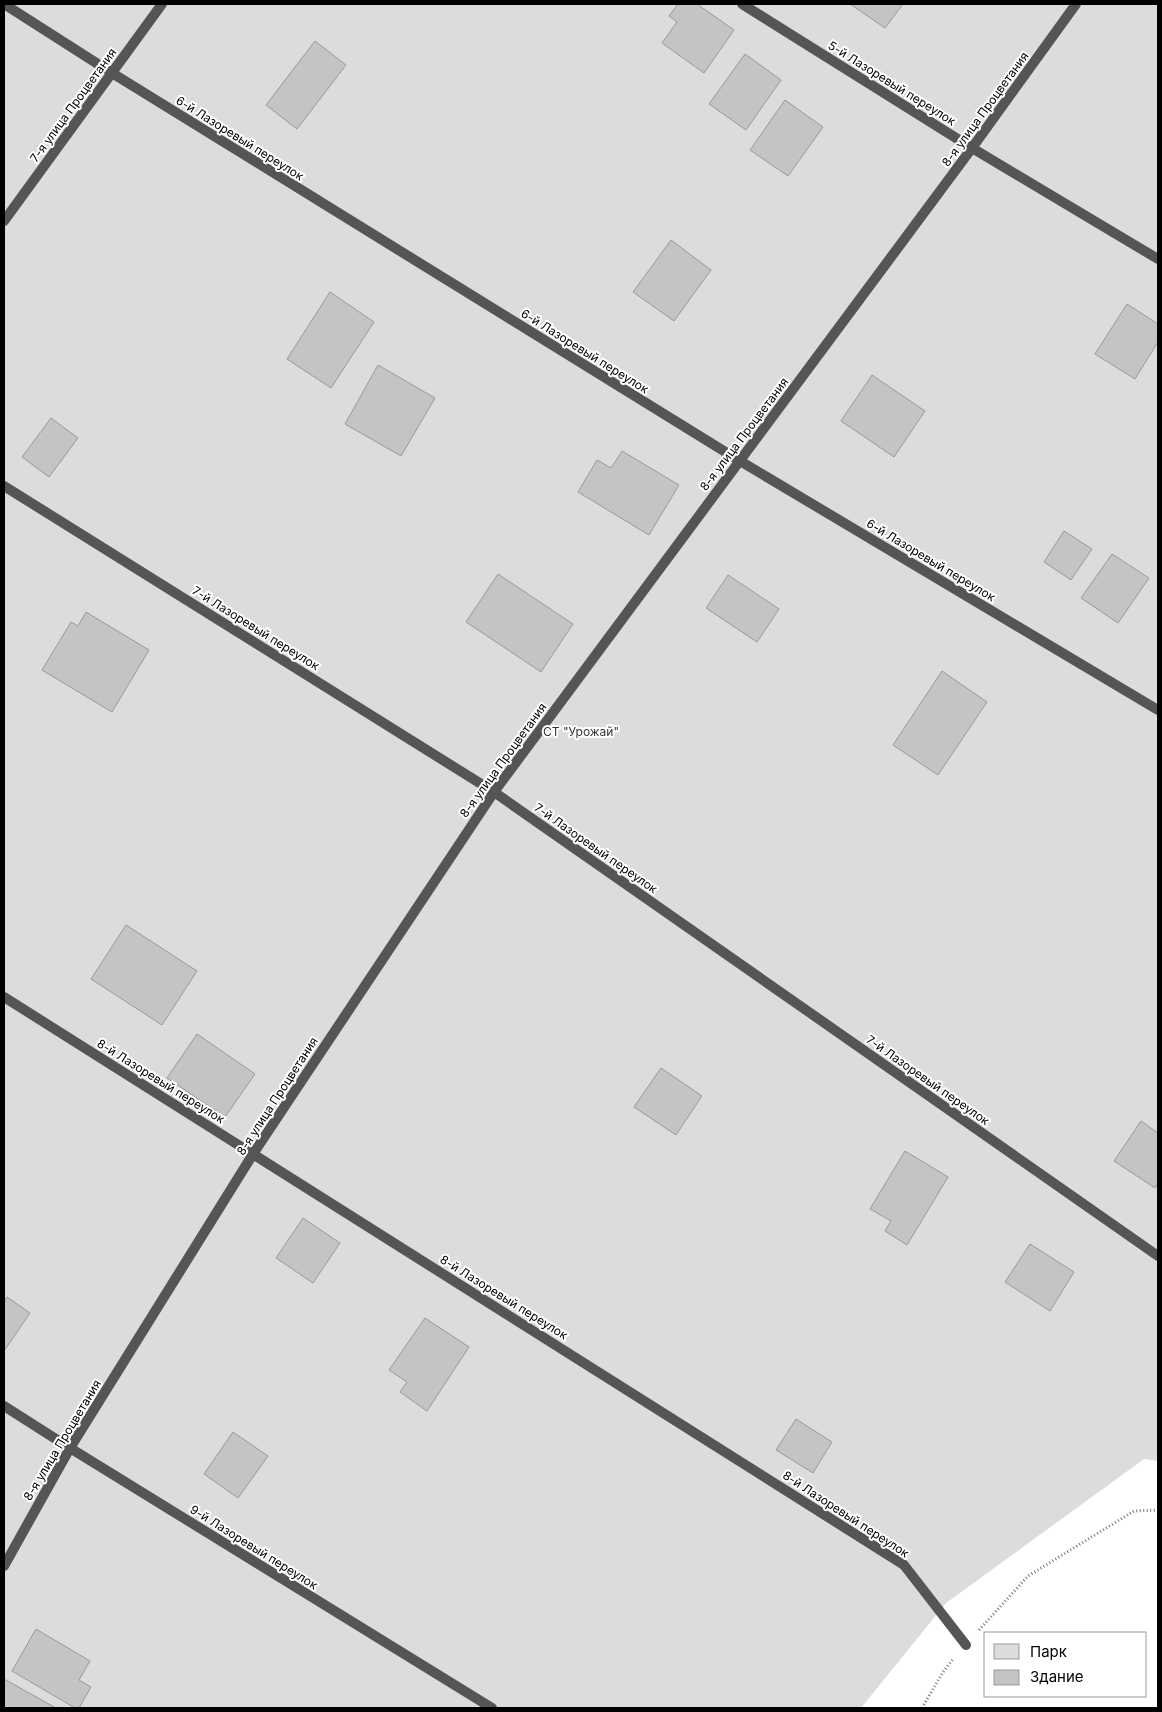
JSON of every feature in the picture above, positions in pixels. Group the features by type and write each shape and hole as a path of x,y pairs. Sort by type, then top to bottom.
{"lane":[{"name":"6-й Лазоревый переулок","path":"4,4 112,73 740,461 1158,710"},
{"name":"7-я улица Процветания","path":"4,221 162,4"},
{"name":"5-й Лазоревый переулок","path":"742,4 972,148 1158,259"},
{"name":"8-я улица Процветания","path":"4,1566 70,1448 253,1154 494,792 972,148 1076,4"},
{"name":"7-й Лазоревый переулок","path":"4,486 494,792 1158,1256"},
{"name":"8-й Лазоревый переулок","path":"4,998 904,1565 966,1645"},
{"name":"9-й Лазоревый переулок","path":"4,1406 492,1708"}],"path":[{"path":"922,1708 943,1672 1028,1576 1134,1511 1158,1510"}],"green space":[{"name":"СТ \"Урожай\"","path":"4,4 1158,4 1158,1461 1144,1459 946,1603 861,1708 4,1708"}],"building":[{"path":"678,4 697,4 734,30 704,73 662,43 677,22 669,16"},
{"path":"850,4 903,4 885,28"},
{"path":"315,41 346,65 297,129 266,105"},
{"path":"745,54 781,80 746,130 709,104"},
{"path":"785,100 823,127 788,176 750,150"},
{"path":"671,240 711,270 674,321 633,292"},
{"path":"330,292 374,322 331,388 287,359"},
{"path":"1127,304 1158,324 1158,342 1135,379 1095,354"},
{"path":"378,365 435,398 401,456 345,424"},
{"path":"872,375 925,411 894,457 841,421"},
{"path":"51,418 78,438 49,477 22,457"},
{"path":"622,451 679,485 649,535 578,492 597,460 611,468"},
{"path":"1064,531 1092,549 1071,580 1044,562"},
{"path":"1112,554 1149,578 1118,623 1081,598"},
{"path":"498,574 573,624 541,672 466,622"},
{"path":"728,575 779,609 757,642 706,608"},
{"path":"86,612 149,650 112,712 42,670 71,622 78,626"},
{"path":"942,671 987,702 938,775 893,745"},
{"path":"126,925 197,971 162,1025 91,979"},
{"path":"197,1034 255,1074 225,1117 167,1078"},
{"path":"661,1068 702,1096 676,1135 634,1107"},
{"path":"1141,1121 1158,1133 1158,1183 1155,1188 1114,1161"},
{"path":"905,1151 948,1177 907,1245 885,1231 891,1221 870,1209"},
{"path":"303,1218 340,1243 313,1283 276,1258"},
{"path":"1030,1244 1074,1272 1050,1311 1005,1282"},
{"path":"7,1297 30,1313 4,1351 4,1302"},
{"path":"425,1318 469,1347 427,1411 400,1392 407,1382 389,1370"},
{"path":"796,1419 832,1442 813,1473 776,1450"},
{"path":"233,1432 268,1456 238,1498 204,1474"},
{"path":"36,1629 90,1661 79,1680 91,1687 79,1708 75,1708 12,1671"},
{"path":"4,1679 56,1708 4,1708"}]}
